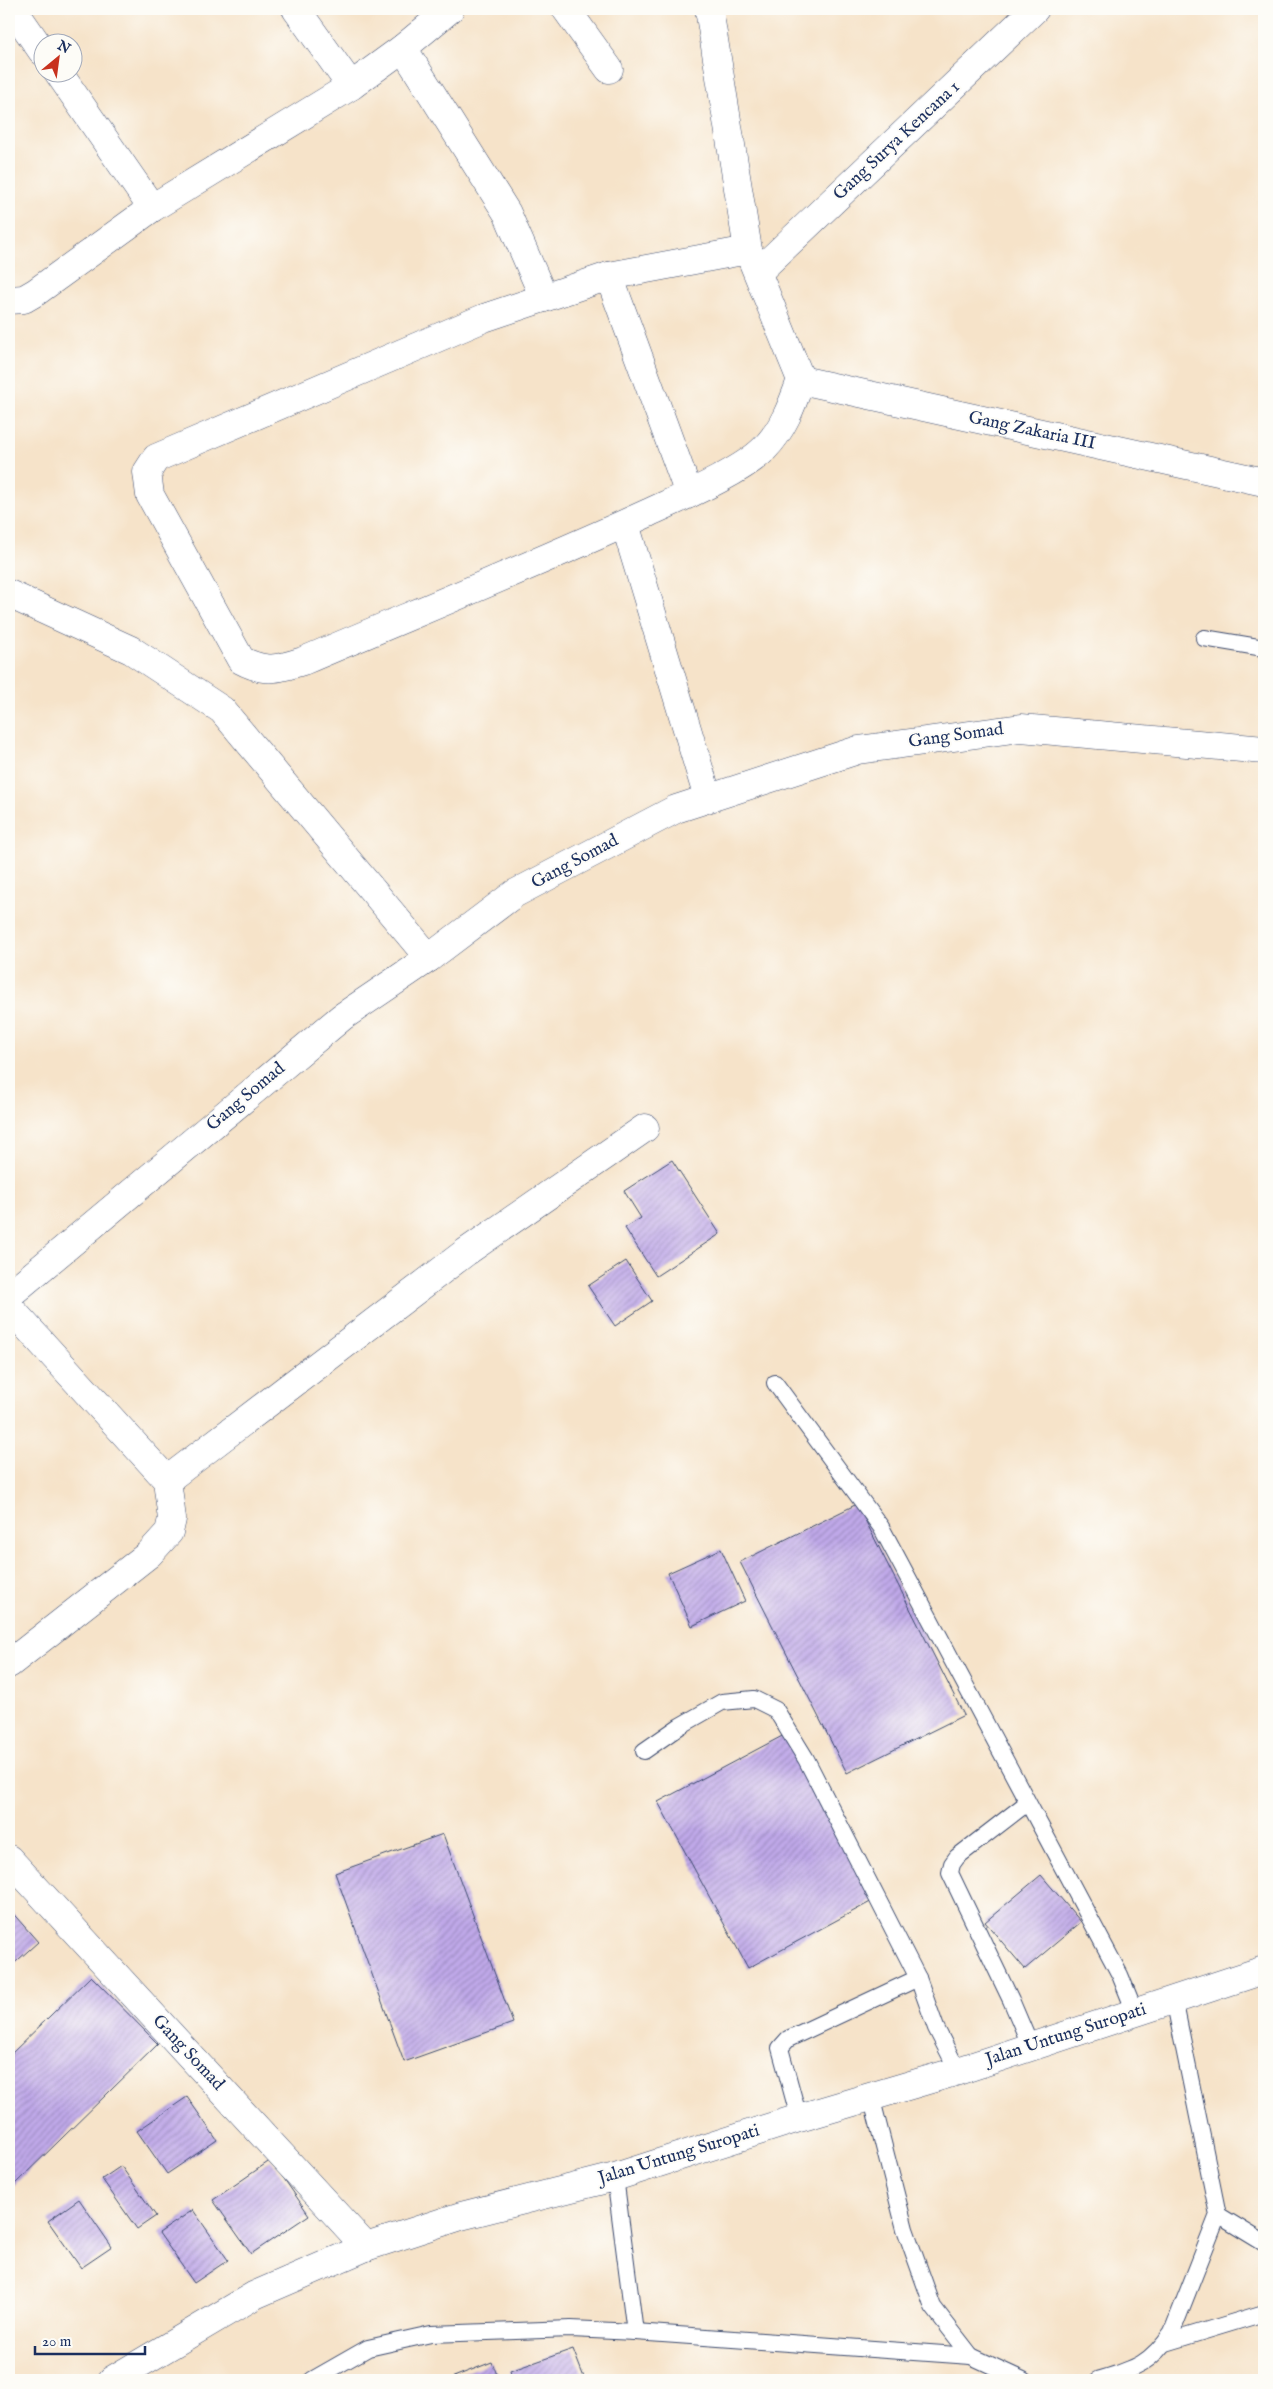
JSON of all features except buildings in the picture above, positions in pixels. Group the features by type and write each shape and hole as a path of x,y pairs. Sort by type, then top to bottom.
{"street":[{"path":"13,9 32,37"},
{"path":"296,9 351,86"},
{"path":"9,300 24,298 36,292 152,208 351,86 403,48 450,9"},
{"path":"566,9 609,70"},
{"path":"709,9 753,261 801,380 790,411 778,434 763,451 742,465 689,494 625,524 303,660 283,667 266,669 254,667 241,660 150,495 147,472 153,461 162,455 484,318 609,276 753,261"},
{"name":"Gang Surya Kencana 1","path":"753,261 1034,9"},
{"path":"403,48 507,213 544,298"},
{"path":"65,82 152,208"},
{"path":"609,276 689,494"},
{"name":"Gang Zakaria III","path":"801,380 1264,482"},
{"path":"625,524 708,798"},
{"path":"9,594 132,650 222,710 429,958"},
{"name":"Gang Somad","path":"9,1295 342,1017 429,958 514,894 676,809 858,750 1021,728 1264,750"},
{"path":"166,1480 466,1252 645,1128"},
{"path":"9,1307 166,1480 172,1519 169,1532 163,1541 9,1664"},
{"name":"Gang Somad","path":"9,1859 366,2247"},
{"name":"Jalan Untung Suropati","path":"112,2380 255,2295 366,2247 460,2216 615,2177 799,2118 958,2071 1264,1970"}],"lane":[{"path":"1204,638 1264,648"},
{"path":"775,1382 881,1527 1120,1974 1135,2012"},
{"path":"644,1751 680,1726 722,1702 754,1699 776,1710 806,1759 918,1978 936,2028 958,2071"},
{"path":"1027,1802 956,1857 950,1873 1011,2000 1031,2047"},
{"path":"799,2118 780,2048 788,2039 918,1978"},
{"path":"1098,2380 1137,2368 1165,2342 1172,2332 1218,2216 1174,1999"},
{"path":"872,2096 905,2229 933,2307 970,2356"},
{"path":"615,2177 635,2332"},
{"path":"1218,2216 1264,2243"},
{"path":"1165,2342 1264,2313"},
{"path":"312,2380 368,2348 431,2334 571,2328 970,2356 1023,2380"}]}
